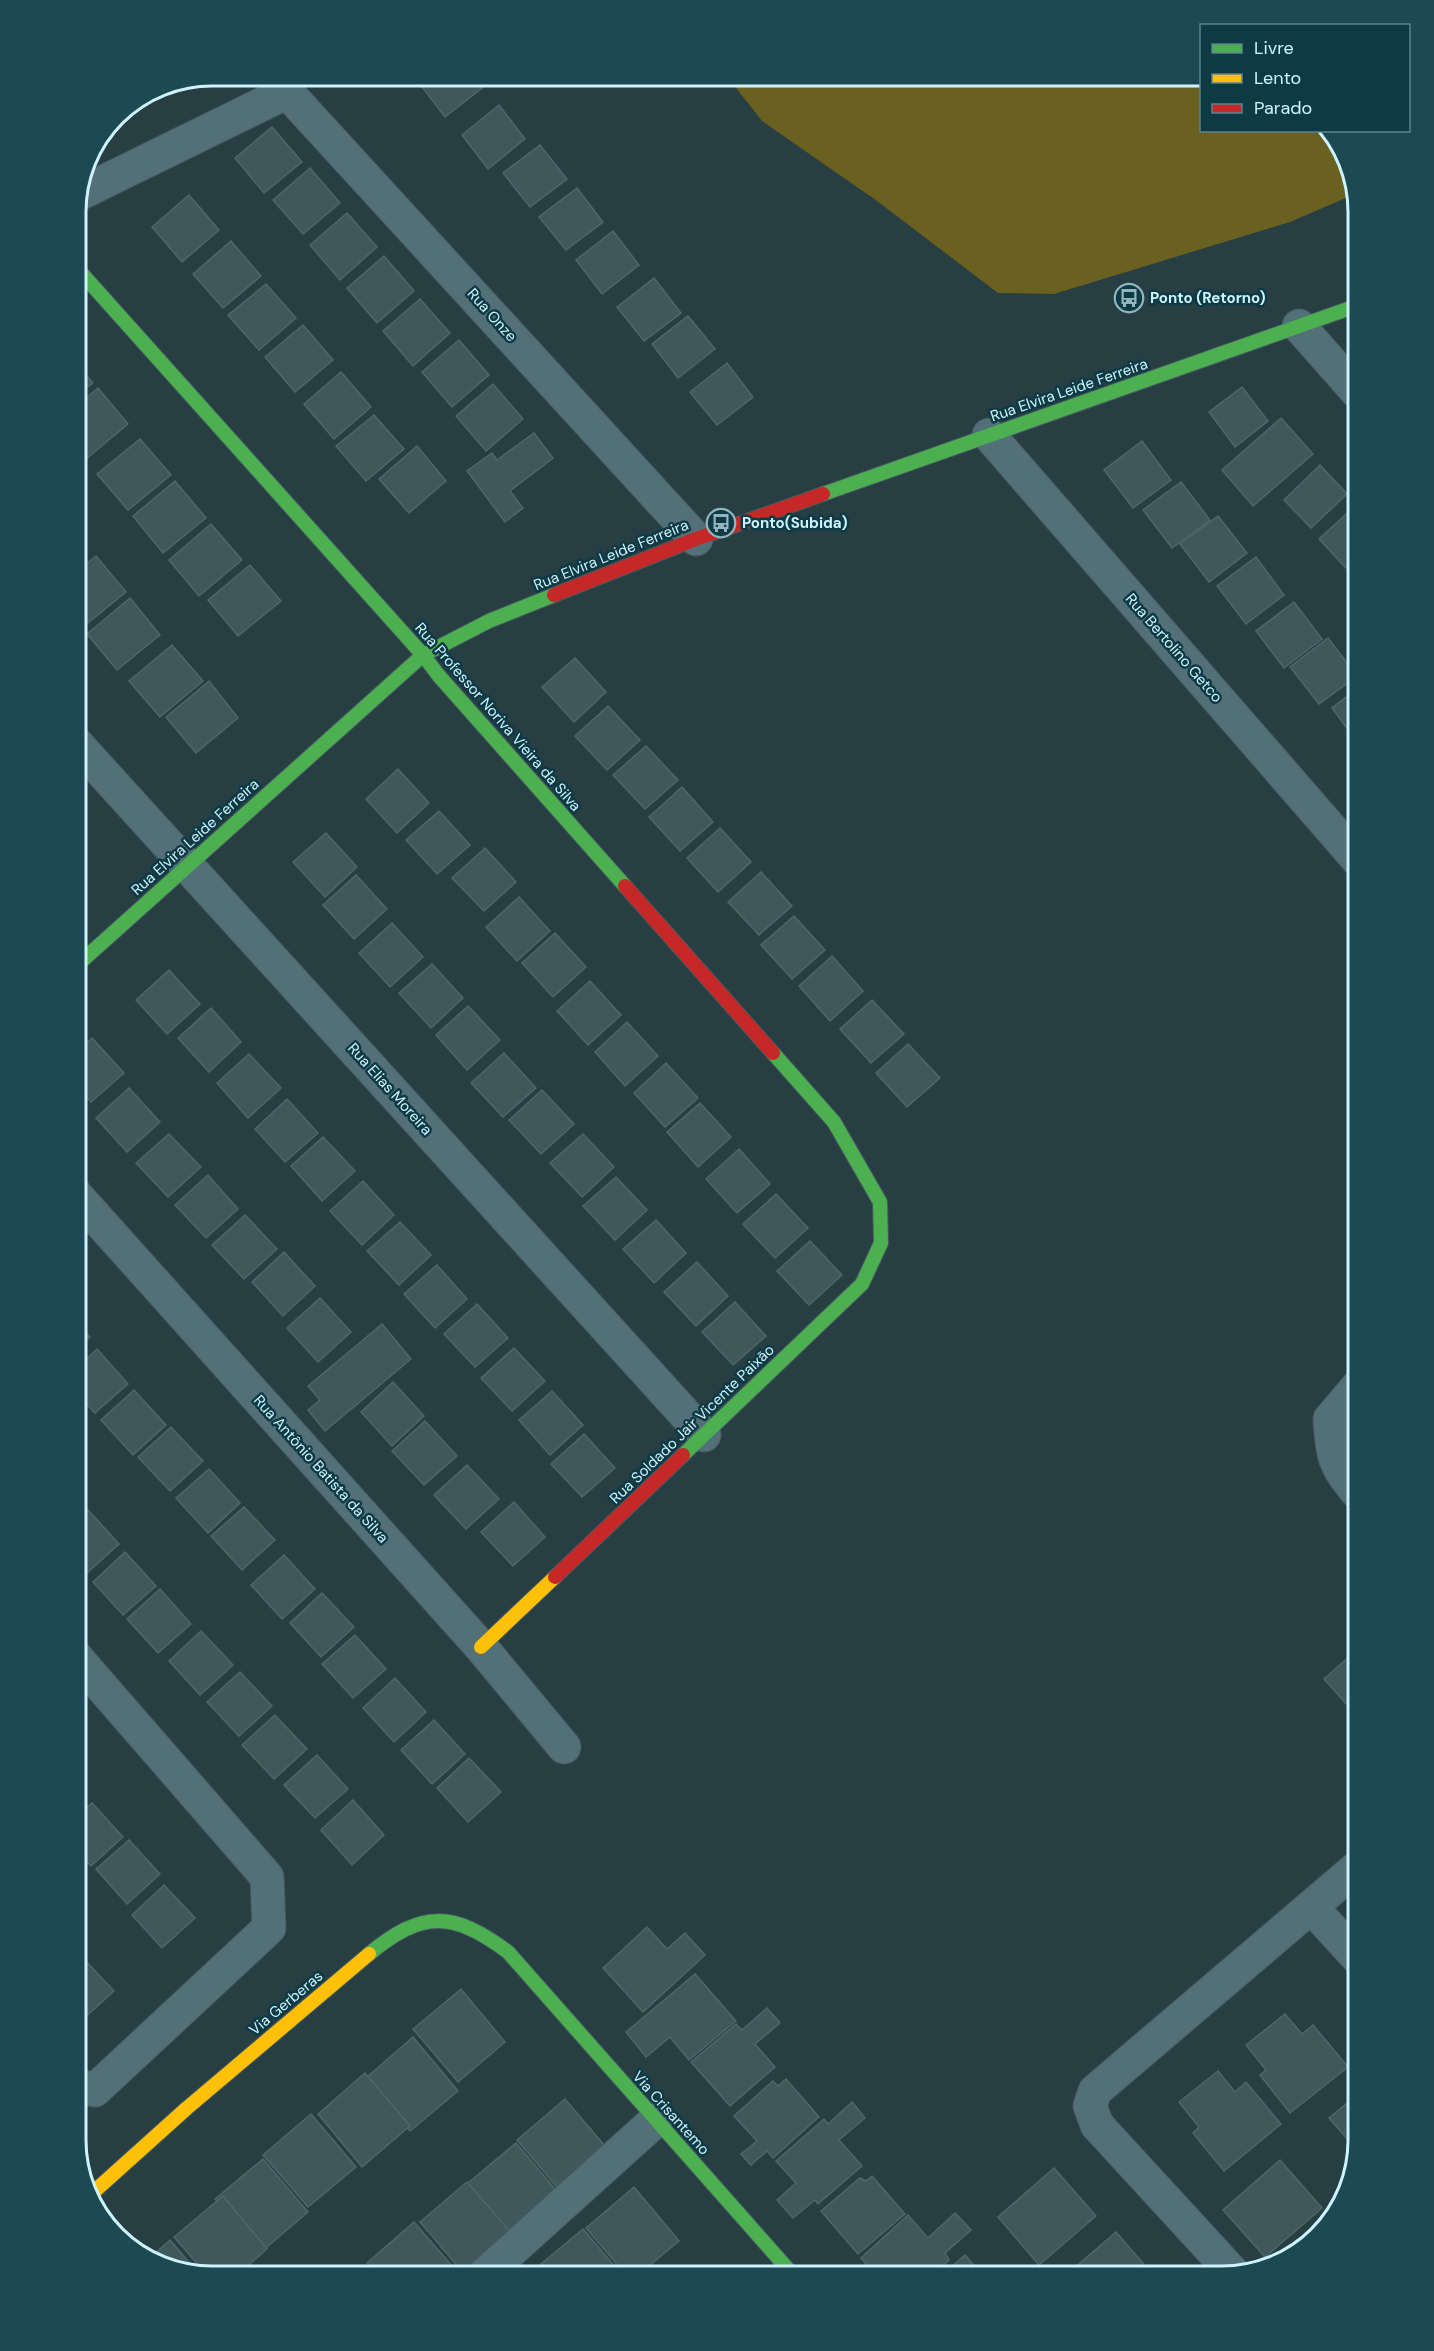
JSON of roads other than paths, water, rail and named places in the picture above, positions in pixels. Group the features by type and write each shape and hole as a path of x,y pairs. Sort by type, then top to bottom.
{"street":[{"name":"Rua Onze","path":"88,190 287,92 696,538"},
{"name":"Rua Professor Noriva Vieira da Silva","path":"86,278 834,1122 880,1202"},
{"name":"Rua Elvira Leide Ferreira","path":"86,957 423,656 489,621 696,538 1348,309"},
{"path":"1299,326 1348,382"},
{"name":"Rua Bertolino Getco","path":"989,435 1348,848"},
{"name":"Rua Elias Moreira","path":"86,754 704,1435"},
{"name":"Rua Soldado Jair Vicente Paixão","path":"481,1647 862,1284 881,1244 880,1202"},
{"name":"Rua Antônio Batista da Silva","path":"85,1206 481,1647 564,1747"},
{"path":"1348,1398 1330,1419 1332,1448 1341,1473 1348,1481"},
{"path":"85,1668 267,1877 269,1928 95,2090 85,2088"},
{"path":"1226,2266 1097,2125 1090,2106 1095,2091 1348,1876"},
{"path":"1312,1908 1348,1947"},
{"name":"Via Gerberas","path":"96,2189 187,2108 391,1936 429,1920 462,1924 494,1941 508,1952 524,1971"},
{"name":"Via Crisantemo","path":"524,1971 785,2266"},
{"path":"495,2265 656,2120"}],"place":[{"name":"Ponto (Retorno)","path":"1129,298"},
{"name":"Ponto(Subida)","path":"721,523"}]}
